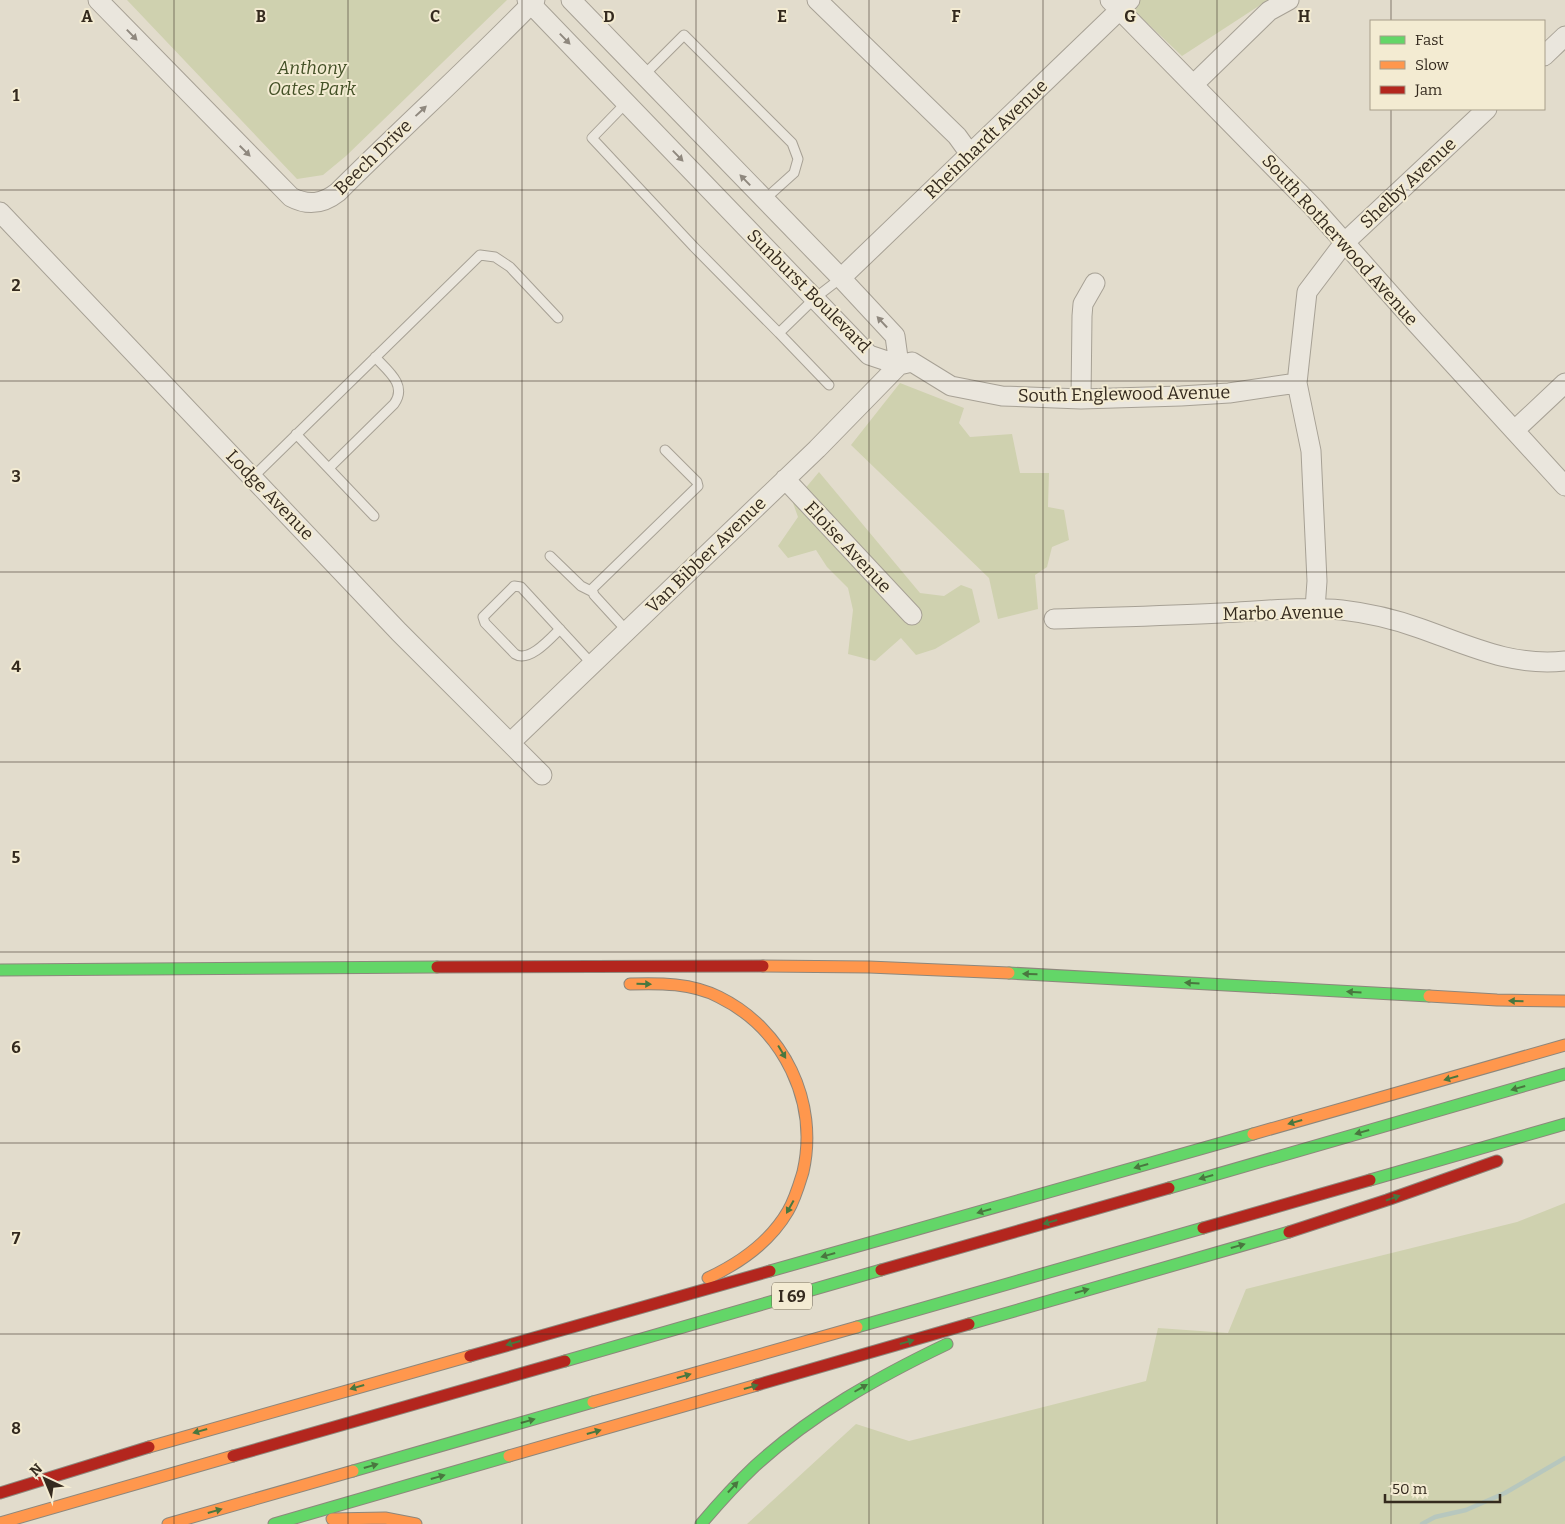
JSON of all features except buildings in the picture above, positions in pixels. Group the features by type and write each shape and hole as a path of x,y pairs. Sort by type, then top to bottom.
{"highway":[{"path":"0,970 705,965 869,967 1051,975 1497,1000 1565,1001"},
{"path":"560,1330 680,1289 732,1266 756,1249 775,1230 795,1198 805,1168 808,1138 800,1086 793,1070 777,1044 763,1027 750,1016 720,997 704,992 664,984 617,984"},
{"path":"5,1492 167,1441 1565,1045"},
{"name":"I 69","path":"0,1523 1565,1074"},
{"path":"168,1524 1565,1124"},
{"path":"274,1524 1298,1229 1387,1200 1504,1158"},
{"path":"701,1524 735,1485 767,1454 828,1407 883,1375 1035,1305"},
{"path":"61,1462 167,1441"},
{"path":"288,1524 360,1517 391,1518 416,1524"}],"street":[{"name":"Beech Drive","path":"98,0 291,197 311,203 319,203 338,192 387,142 466,70 531,1"},
{"name":"Sunburst Boulevard","path":"531,1 626,103 869,355 899,365 895,336 571,0"},
{"path":"817,0 957,136 970,154"},
{"path":"1194,84 1269,11 1289,0"},
{"name":"Rheinhardt Avenue","path":"840,278 970,154 1120,3"},
{"name":"South Rotherwood Avenue","path":"1120,3 1194,84 1314,208 1565,486"},
{"path":"1545,55 1565,36"},
{"name":"Shelby Avenue","path":"1315,609 1316,581 1311,451 1297,383 1307,292 1344,243 1486,110"},
{"name":"Lodge Avenue","path":"0,212 399,632 542,775"},
{"path":"1081,399 1083,310 1084,304 1095,283"},
{"name":"South Englewood Avenue","path":"899,365 912,362 951,386 1002,396 1081,399 1229,393 1297,383"},
{"name":"Van Bibber Avenue","path":"510,743 817,449 899,365"},
{"path":"1515,430 1565,383"},
{"name":"Eloise Avenue","path":"785,480 912,615"},
{"name":"Marbo Avenue","path":"1054,619 1177,616 1315,609 1341,610 1382,617 1418,627 1485,652 1531,661 1551,662 1565,660"}],"lane":[{"path":"644,75 684,35 792,143 798,159 794,173 764,200"},
{"path":"626,103 592,138 694,247 829,385"},
{"path":"252,478 480,255 495,257 510,267 558,318"},
{"path":"778,333 815,298 840,278"},
{"path":"329,468 399,398 397,381 375,357"},
{"path":"296,434 374,516"},
{"path":"592,592 698,486 697,482 665,450"},
{"path":"550,556 581,586 592,592 627,631"},
{"path":"560,629 538,649 519,656 484,623 483,616 514,586 521,587 560,629 592,664"}],"green space":[{"name":"Anthony Oates Park","path":"127,0 507,0 346,156 323,175 297,179"},
{"path":"1123,0 1268,0 1182,56"},
{"path":"900,383 964,408 959,423 970,437 1012,434 1020,473 1049,473 1048,507 1064,510 1069,540 1052,547 1047,567 1035,575 1038,609 998,619 989,578 851,445"},
{"path":"819,472 920,593 944,596 961,585 972,589 980,622 935,649 916,655 901,638 875,661 848,654 853,610 848,588 827,567 816,550 788,558 778,546 798,517 793,503"},
{"path":"1565,1203 1565,1524 747,1524 856,1424 909,1441 1146,1381 1158,1328 1228,1333 1246,1289 1517,1222"}],"waterway":[{"path":"1422,1524 1435,1517 1466,1510 1505,1493 1565,1458"}],"traffic: fast":[{"path":"0,970 437,967"},
{"path":"1009,973 1429,996"},
{"path":"1169,1188 1565,1074"},
{"path":"1370,1180 1565,1124"},
{"path":"770,1271 1253,1134"},
{"path":"857,1327 1203,1228"},
{"path":"969,1324 1289,1232"},
{"path":"565,1361 881,1270"},
{"path":"701,1524 755,1466 799,1430 871,1383 947,1344"},
{"path":"353,1471 593,1402"},
{"path":"274,1524 509,1456"}],"traffic: slow":[{"path":"763,966 869,967 1009,973"},
{"path":"630,984 687,986 709,992 742,1011 762,1028 778,1048 791,1070 801,1094 806,1120 807,1146 803,1172 797,1192 790,1206 781,1222 763,1242 731,1266 708,1278"},
{"path":"1429,996 1565,1001"},
{"path":"1253,1134 1565,1045"},
{"path":"593,1402 857,1327"},
{"path":"149,1447 470,1356"},
{"path":"509,1456 757,1385"},
{"path":"0,1523 233,1456"},
{"path":"168,1524 353,1471"},
{"path":"332,1519 385,1518 416,1524"}],"traffic: jam":[{"path":"437,967 763,966"},
{"path":"1289,1232 1497,1161"},
{"path":"1203,1228 1370,1180"},
{"path":"881,1270 1169,1188"},
{"path":"470,1356 770,1271"},
{"path":"757,1385 969,1324"},
{"path":"233,1456 565,1361"},
{"path":"0,1493 149,1447"}]}
